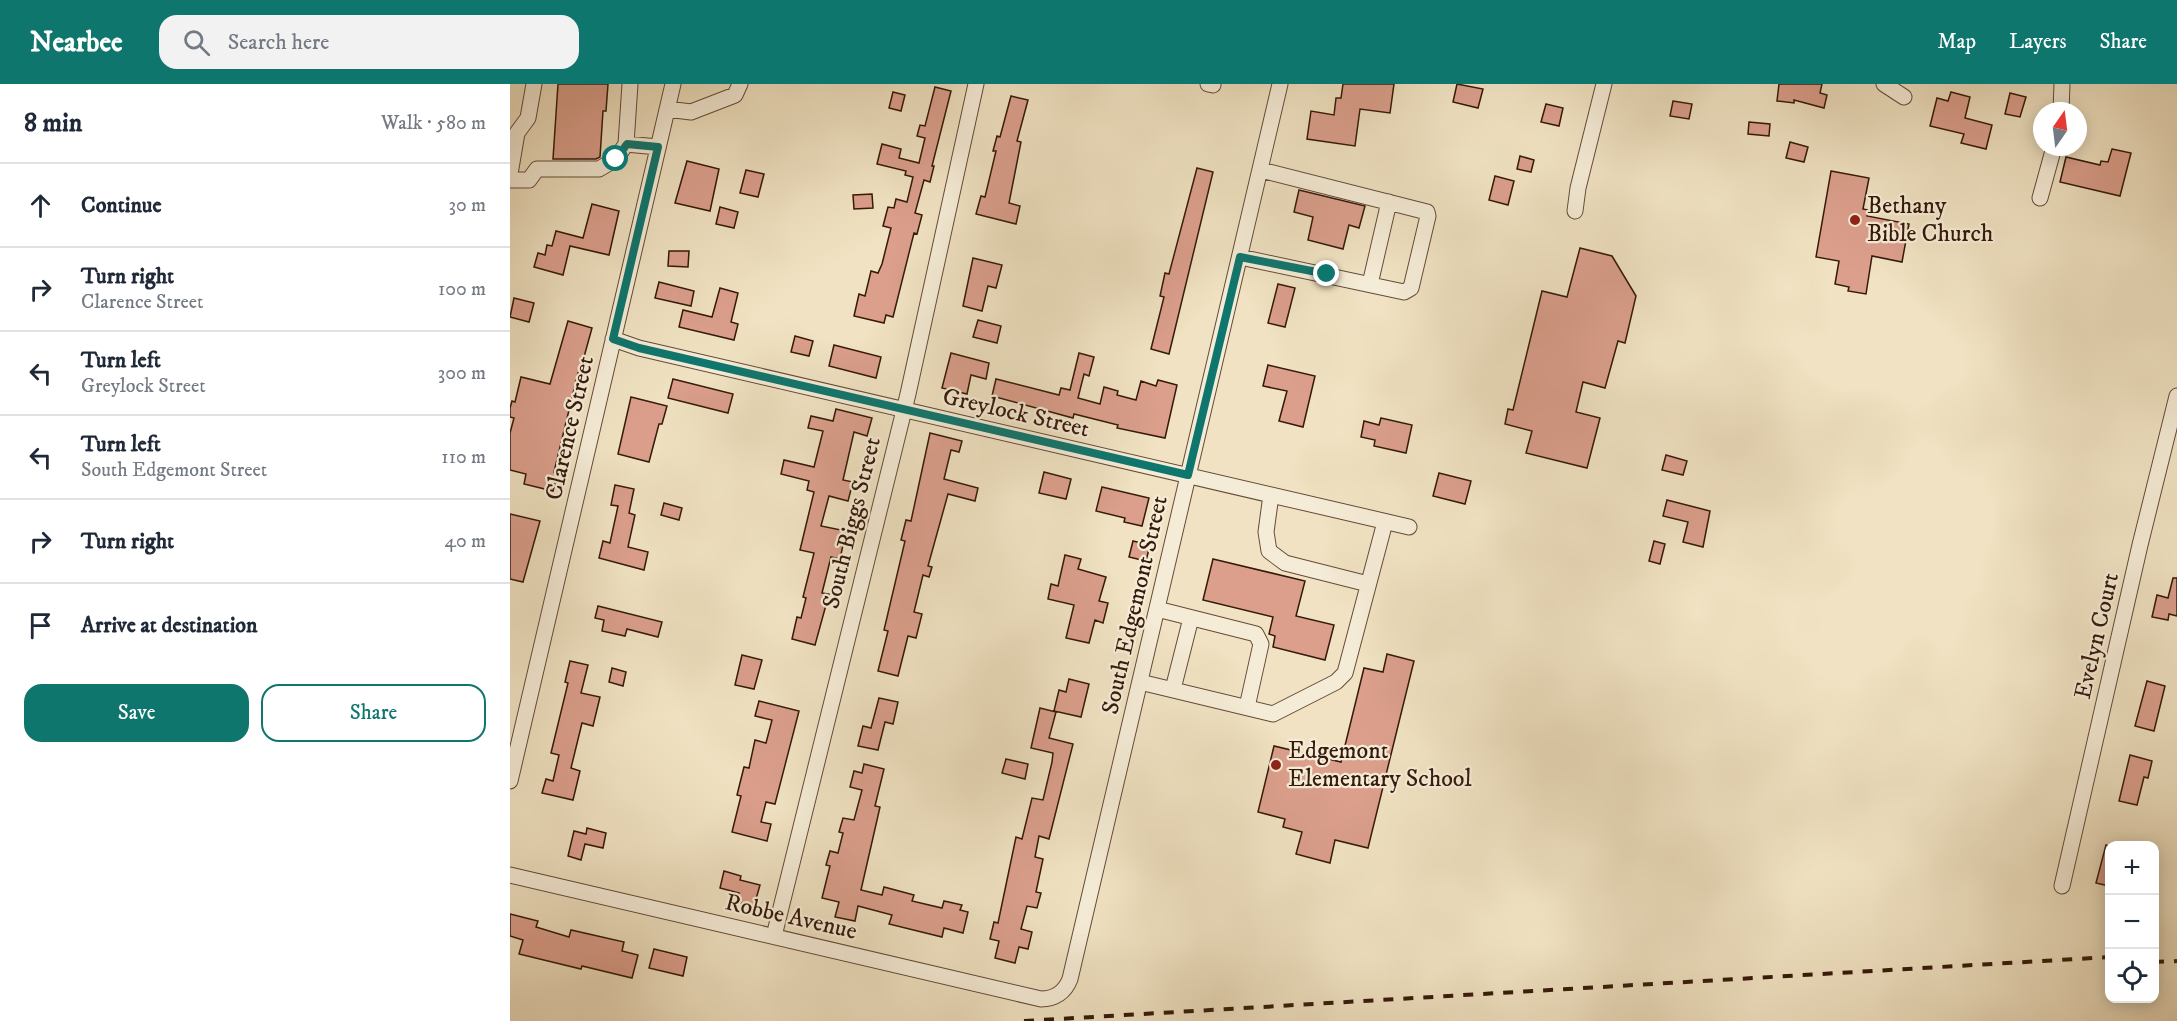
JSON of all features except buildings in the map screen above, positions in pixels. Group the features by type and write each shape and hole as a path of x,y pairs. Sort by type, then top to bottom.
{"street":[{"path":"510,174 517,133 528,118 534,84"},
{"path":"510,180 529,180 537,170 599,169 616,159 627,144 630,84"},
{"name":"Clarence Street","path":"510,782 673,84"},
{"path":"667,109 691,112 735,95 740,84"},
{"name":"South Biggs Street","path":"774,936 902,410 908,394 976,84"},
{"name":"South Edgemont Street","path":"1061,993 1070,979 1280,84"},
{"path":"1575,211 1578,188 1604,84"},
{"path":"1884,84 1904,97"},
{"path":"2061,102 2062,84"},
{"path":"627,144 658,147"},
{"path":"2040,198 2052,156"},
{"path":"1240,257 1404,292 1411,288 1428,216 1427,212 1261,170"},
{"path":"1371,284 1389,202"},
{"name":"Greylock Street","path":"613,339 639,348 1409,527"},
{"name":"Evelyn Court","path":"2062,886 2177,396"},
{"path":"1271,495 1266,532 1269,551 1285,563 1368,584"},
{"path":"1140,682 1273,714 1336,682 1345,673 1385,522"},
{"path":"1157,609 1256,634 1261,644 1247,707"},
{"path":"1173,690 1191,618"},
{"name":"Robbe Avenue","path":"510,875 1041,999 1053,998 1061,993"}],"railway":[{"path":"1024,1021 2105,957"},
{"path":"2159,962 2177,961"}],"place":[{"name":"Bethany Bible Church","path":"1855,220"},
{"name":"Edgemont Elementary School","path":"1276,765"}],"route":[{"path":"616,159 627,144 658,147 613,339 639,348 1188,475 1240,257 1327,274"}]}
